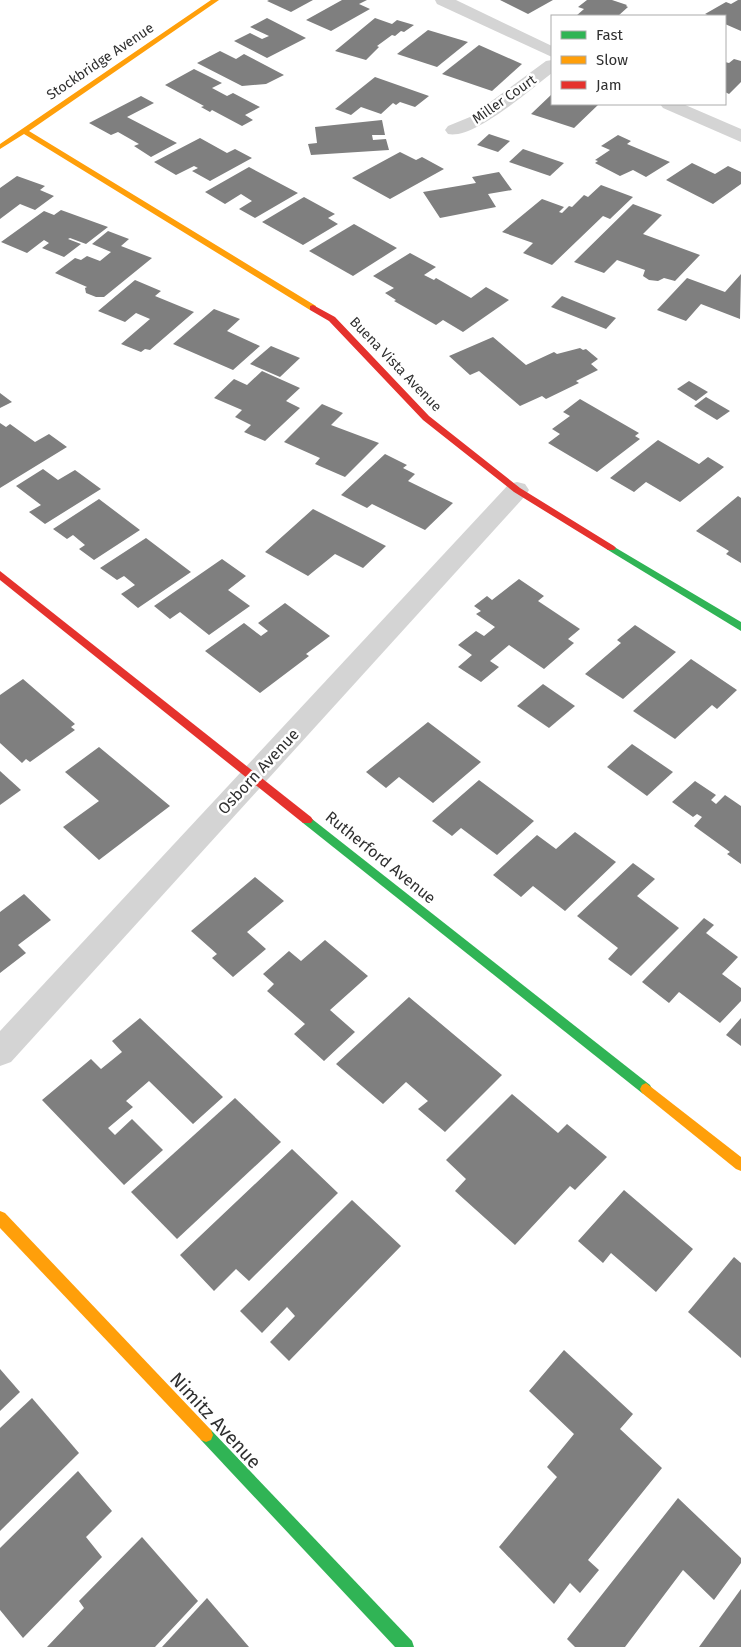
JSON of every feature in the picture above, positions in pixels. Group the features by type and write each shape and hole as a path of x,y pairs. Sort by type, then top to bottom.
{"street":[{"name":"Stockbridge Avenue","path":"0,147 216,0"},
{"path":"443,0 551,52"},
{"name":"Miller Court","path":"454,130 476,121 551,66"},
{"path":"671,105 741,136"},
{"name":"Buena Vista Avenue","path":"24,131 332,319 426,418 517,490 741,627"},
{"name":"Osborn Avenue","path":"0,1052 517,490"},
{"name":"Rutherford Avenue","path":"0,575 741,1165"},
{"name":"Nimitz Avenue","path":"0,1218 406,1647"}],"building":[{"path":"313,0 291,12 267,1"},
{"path":"342,0 367,0 359,4 370,9 331,31 306,20"},
{"path":"500,0 553,0 528,14"},
{"path":"587,0 612,0 628,7 619,15 577,15 584,9 578,7"},
{"path":"741,0 741,31 726,24 726,15 705,14 726,2 731,4"},
{"path":"267,18 306,38 267,58 234,41 250,33 262,39 269,36 250,27"},
{"path":"375,18 392,24 397,20 414,25 404,32 401,31 395,36 392,35 377,46 379,47 366,60 335,51"},
{"path":"428,30 468,42 437,67 397,54"},
{"path":"479,45 522,64 492,91 442,74"},
{"path":"220,51 236,59 244,54 284,75 266,84 242,86 197,63"},
{"path":"734,59 741,61 741,82 729,94 726,92 726,62 729,63"},
{"path":"194,69 222,83 212,88 227,96 233,93 260,107 245,115 253,120 242,126 212,110 210,112 201,107 204,106 165,85"},
{"path":"375,77 429,96 415,107 400,102 396,105 393,103 381,114 361,107 351,115 335,109"},
{"path":"551,95 551,105 598,105 574,128 531,114"},
{"path":"141,96 154,103 127,117 177,143 151,157 134,146 139,144 118,132 111,135 89,123"},
{"path":"382,120 385,135 372,135 373,140 386,139 389,150 311,155 308,144 317,143 315,127"},
{"path":"489,134 510,141 498,152 477,145"},
{"path":"618,135 631,141 627,144 670,162 646,177 633,170 620,176 595,163 598,161 595,160 610,150 601,146"},
{"path":"200,138 227,153 235,149 252,158 210,181 192,171 198,168 194,166 176,175 154,162"},
{"path":"523,149 564,163 550,176 509,162"},
{"path":"400,152 416,160 422,157 444,169 390,199 352,178"},
{"path":"692,163 715,174 728,166 741,172 741,184 713,204 666,180"},
{"path":"249,167 298,193 255,218 239,209 252,201 241,194 225,204 205,192"},
{"path":"499,172 512,190 488,194 496,207 440,218 423,192 476,183 472,177"},
{"path":"17,176 45,186 40,190 54,196 35,210 20,204 0,219 0,188"},
{"path":"601,185 633,197 610,219 603,216 552,265 523,253 533,243 502,232 542,199 564,207 559,212 562,213 569,206 572,207 584,195 588,197"},
{"path":"304,197 335,214 328,218 338,224 303,245 262,222"},
{"path":"633,204 662,215 643,234 700,255 675,281 664,278 658,281 649,280 643,276 645,270 617,260 604,273 574,262"},
{"path":"61,210 108,227 86,244 68,239 81,244 64,257 42,248 49,243 44,240 27,253 1,242 44,211 54,215"},
{"path":"354,224 397,248 353,276 309,251"},
{"path":"108,231 129,239 121,246 152,258 104,297 96,297 86,293 85,288 87,287 55,273 75,258 81,260 87,256 100,261 111,252 92,244"},
{"path":"410,253 436,267 424,275 434,280 436,278 471,298 486,287 509,300 463,332 443,320 436,325 394,301 396,300 385,293 394,288 373,276"},
{"path":"741,274 740,319 701,304 686,321 657,310 687,278 725,292"},
{"path":"135,280 161,291 155,296 194,312 150,350 145,349 141,352 121,344 150,319 136,313 125,322 98,311"},
{"path":"562,296 616,318 606,329 551,307"},
{"path":"214,309 240,319 227,331 260,346 233,370 173,344"},
{"path":"493,337 526,365 554,352 557,354 580,348 586,349 598,359 591,364 598,370 576,381 579,383 546,399 542,396 520,406 479,371 470,375 449,356"},
{"path":"271,346 300,358 280,377 250,364"},
{"path":"262,371 300,388 286,401 300,408 265,441 244,432 251,425 235,417 242,410 214,398 234,379 247,385"},
{"path":"689,381 708,392 696,401 677,389"},
{"path":"0,393 12,402 0,408"},
{"path":"706,397 730,411 717,420 694,406"},
{"path":"580,399 639,433 635,436 640,439 597,472 548,443 560,434 552,429 570,416 563,412"},
{"path":"322,404 343,413 331,425 379,443 345,477 315,464 320,458 284,442"},
{"path":"0,423 6,427 10,424 35,442 49,434 67,447 0,488"},
{"path":"658,440 699,464 708,457 724,467 680,502 646,482 634,492 610,478"},
{"path":"385,454 407,465 403,468 415,474 408,481 453,503 425,530 372,504 367,508 341,495"},
{"path":"43,469 58,480 75,470 101,489 45,524 29,512 41,505 16,486"},
{"path":"738,496 741,498 741,563 726,554 729,551 696,531"},
{"path":"99,499 140,530 94,560 79,549 85,545 73,535 67,539 53,529"},
{"path":"313,509 386,546 363,568 335,554 308,576 265,552"},
{"path":"146,538 191,572 138,608 121,594 135,585 124,576 117,580 100,568"},
{"path":"222,559 246,576 228,590 250,606 209,635 180,612 170,619 154,606"},
{"path":"519,579 544,596 538,601 580,629 568,639 574,643 544,669 509,645 490,661 499,667 481,682 458,667 472,655 458,645 476,631 484,636 495,627 476,614 481,611 474,606 487,596 492,600"},
{"path":"285,603 330,636 306,654 309,656 260,693 205,651 244,623 261,636 268,631 258,623"},
{"path":"635,625 676,652 623,699 585,674 621,643 617,640"},
{"path":"691,659 737,690 717,709 712,705 675,739 633,711"},
{"path":"23,679 75,724 71,727 75,730 30,762 26,759 22,763 0,743 0,695"},
{"path":"543,684 575,706 549,728 517,706"},
{"path":"428,722 481,762 433,803 399,777 386,788 366,772"},
{"path":"632,744 673,772 647,796 607,767"},
{"path":"99,747 170,806 99,860 63,827 99,801 65,772"},
{"path":"0,771 21,790 0,805"},
{"path":"479,780 534,821 497,855 461,828 452,836 432,821"},
{"path":"695,781 716,795 711,800 716,804 725,795 741,806 741,864 727,854 730,852 694,826 702,817 697,814 693,817 672,802"},
{"path":"575,832 616,862 565,911 533,886 521,897 493,875 537,835 556,849"},
{"path":"633,863 655,879 637,896 679,928 631,976 608,959 618,948 577,916"},
{"path":"255,877 284,901 247,932 266,949 233,977 212,958 217,954 191,931"},
{"path":"24,894 51,920 18,945 26,953 0,973 0,912"},
{"path":"704,918 714,925 706,933 738,957 722,974 741,988 741,1001 720,1023 679,992 669,1003 642,982"},
{"path":"325,940 368,976 330,1010 355,1032 324,1061 294,1034 305,1024 267,991 274,984 263,974 289,951 301,961"},
{"path":"409,997 502,1075 445,1132 418,1109 428,1101 406,1082 383,1104 336,1064"},
{"path":"140,1018 223,1097 193,1124 149,1081 126,1101 133,1107 108,1128 115,1135 132,1119 163,1150 124,1185 42,1100 91,1059 101,1069 122,1052 112,1041"},
{"path":"741,1018 741,1046 726,1035"},
{"path":"512,1094 558,1133 567,1124 607,1157 575,1190 570,1186 515,1245 455,1191 466,1179 446,1160"},
{"path":"235,1098 281,1142 177,1239 131,1192"},
{"path":"292,1149 338,1193 249,1281 236,1269 214,1291 180,1255"},
{"path":"624,1190 693,1249 656,1292 611,1253 603,1263 578,1241"},
{"path":"352,1200 401,1246 289,1361 270,1342 295,1316 287,1307 262,1333 240,1311"},
{"path":"734,1257 741,1263 741,1358 688,1312"},
{"path":"564,1350 633,1414 620,1429 662,1468 588,1560 599,1570 580,1593 570,1583 554,1604 499,1547 557,1477 547,1467 574,1434 529,1391"},
{"path":"0,1369 20,1392 0,1411"},
{"path":"32,1398 79,1453 0,1531 0,1428"},
{"path":"78,1471 112,1511 86,1537 102,1557 23,1638 0,1610 0,1548"},
{"path":"678,1498 741,1558 741,1563 714,1600 683,1570 625,1647 575,1647 567,1639"},
{"path":"142,1537 198,1601 155,1647 47,1647 84,1608 79,1601"},
{"path":"741,1589 741,1647 699,1647"},
{"path":"207,1598 249,1647 162,1647"}],"traffic: fast":[{"path":"611,548 741,627"},
{"path":"307,820 646,1089"},
{"path":"206,1435 406,1647"}],"traffic: slow":[{"path":"0,147 216,0"},
{"path":"24,131 313,308"},
{"path":"646,1089 741,1165"},
{"path":"0,1218 206,1435"}],"traffic: jam":[{"path":"313,308 332,319 426,418 517,490 611,548"},
{"path":"0,575 307,820"}]}
